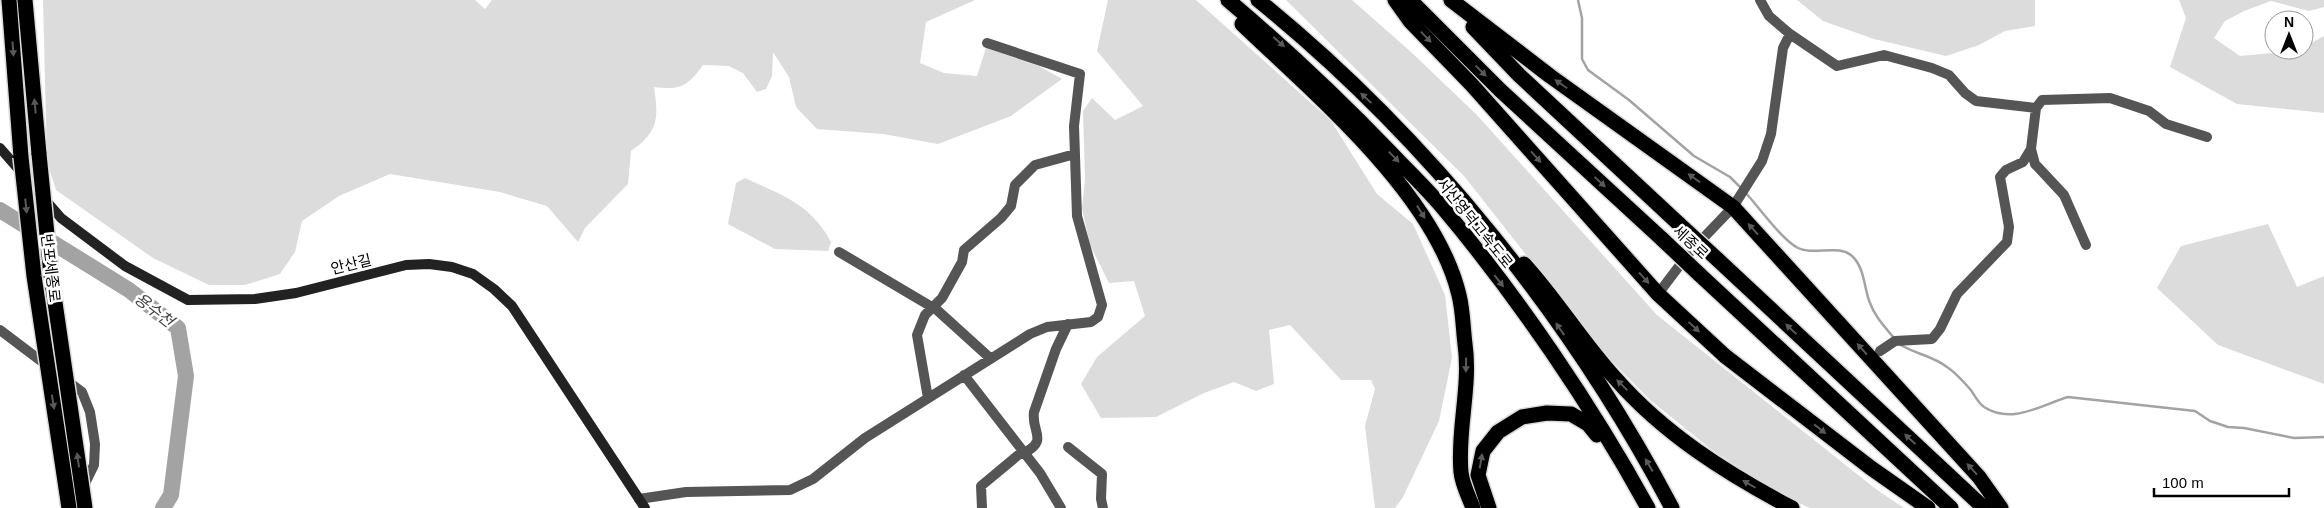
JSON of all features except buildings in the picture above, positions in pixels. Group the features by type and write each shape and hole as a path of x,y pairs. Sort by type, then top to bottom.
{"highway":[{"name":"반포세종로","path":"9,0 21,157 34,276 71,508"},
{"name":"반포세종로","path":"25,0 51,275 85,508"},
{"path":"1218,0 1354,133 1389,172 1420,209 1442,250 1459,295 1466,348 1461,474 1473,508"},
{"name":"서산영덕고속도로","path":"1228,0 1287,50 1361,122 1443,207 1523,312 1585,404 1648,508"},
{"name":"서산영덕고속도로","path":"1258,0 1291,27 1373,104 1457,192 1537,295 1602,389 1653,472 1672,508"},
{"path":"1395,0 1410,21 1472,85 1658,294 1725,356 1871,468 1928,508"},
{"name":"세종로","path":"1410,0 1500,90 1951,508"},
{"name":"세종로","path":"1447,0 1519,75 1984,508"},
{"path":"1451,0 1550,76 1736,202 1979,477 2001,508"},
{"path":"1457,192 1544,286 1614,378 1667,429 1716,465 1792,508"},
{"path":"1489,508 1478,475 1482,451 1498,432 1522,416 1547,413 1571,414 1588,424 1636,486"}],"street":[{"path":"1760,0 1769,16 1790,34 1837,66 1884,55 1932,68 1949,75 1965,94 1976,101 2036,108"},
{"path":"1658,294 1689,253 1736,202 1762,162 1771,134 1784,48 1790,34"},
{"path":"639,499 686,492 790,490 813,479 865,438 1030,334 1047,326 1091,322 1098,316 1102,305 1077,216 1074,126 1080,74 987,43"},
{"path":"2086,245 2064,195 2035,164 2032,149 2036,108 2042,100 2110,98 2149,111 2166,124 2207,137"},
{"name":"안산길","path":"0,148 61,218 125,266 188,300 231,301 280,296 406,265 452,267 473,274 494,289 512,306 645,508"},
{"path":"1880,351 1899,340 1932,339 1940,329 1957,294 2007,242 2009,227 2000,177 2006,170 2023,162 2032,149"},
{"path":"928,398 917,335 925,315 942,298 962,262 964,250 1001,218 1011,206 1015,185 1035,166 1075,154"},
{"path":"839,252 932,308 990,358"},
{"path":"982,508 981,486 1037,443 1038,438 1032,420 1034,412 1056,348 1068,324"},
{"path":"0,330 82,392 90,412 95,444 94,465 71,508"},
{"path":"964,375 1024,452 1054,494 1061,508"},
{"path":"1068,447 1102,474 1101,499 1104,508"}],"shaded area":[{"path":"43,0 475,0 485,9 492,0 975,0 926,22 920,63 944,73 977,76 986,48 1039,66 1062,79 1011,116 938,144 883,134 817,129 796,107 789,77 773,52 772,76 766,89 757,92 743,73 729,66 703,65 683,85 671,88 654,87 656,116 654,124 647,137 631,151 628,184 585,228 578,242 547,206 500,192 390,174 339,196 302,221 295,252 280,274 245,285 209,285 153,258 56,190 47,162"},
{"path":"1108,0 1196,0 1331,121 1377,194 1413,224 1445,295 1452,358 1439,421 1403,497 1395,508 1375,508 1365,426 1375,389 1371,380 1341,380 1290,325 1269,330 1274,384 1256,391 1234,382 1204,393 1156,417 1101,418 1081,384 1097,357 1145,316 1134,281 1109,283 1090,245 1082,208 1085,179 1083,111 1092,98 1115,120 1143,106 1097,51"},
{"path":"1286,0 1352,0 1411,52 1476,114 1657,315 1877,490 1904,508 1810,508 1777,493 1712,450 1650,400 1600,349 1464,176"},
{"path":"1797,0 2035,0 2035,26 2005,31 1979,45 1946,56 1874,39 1823,21"},
{"path":"2179,0 2324,0 2324,7 2313,10 2305,10 2271,1 2244,11 2225,21 2214,38 2240,56 2264,54 2264,60 2314,60 2314,42 2324,36 2324,113 2237,104 2170,67 2186,18"},
{"path":"745,178 783,196 805,210 823,229 831,242 828,251 775,249 728,224 736,183"},
{"path":"2268,224 2297,287 2324,276 2324,384 2218,345 2157,288 2181,246"}],"waterway":[{"path":"1578,0 1582,18 1582,59 1588,70 1629,100 1694,156 1730,177 1741,188"},
{"path":"1745,192 1785,238 1798,248 1812,251 1841,251 1853,257 1860,267 1872,308 1880,322 1894,338"},
{"name":"용수천","path":"0,210 129,290 178,328 186,376 171,495 163,508"},
{"path":"1899,344 1942,363 1959,377 1984,407 1995,412 2005,414 2026,412 2068,397 2195,411 2210,421 2228,427 2244,428 2294,438 2324,437"}]}
